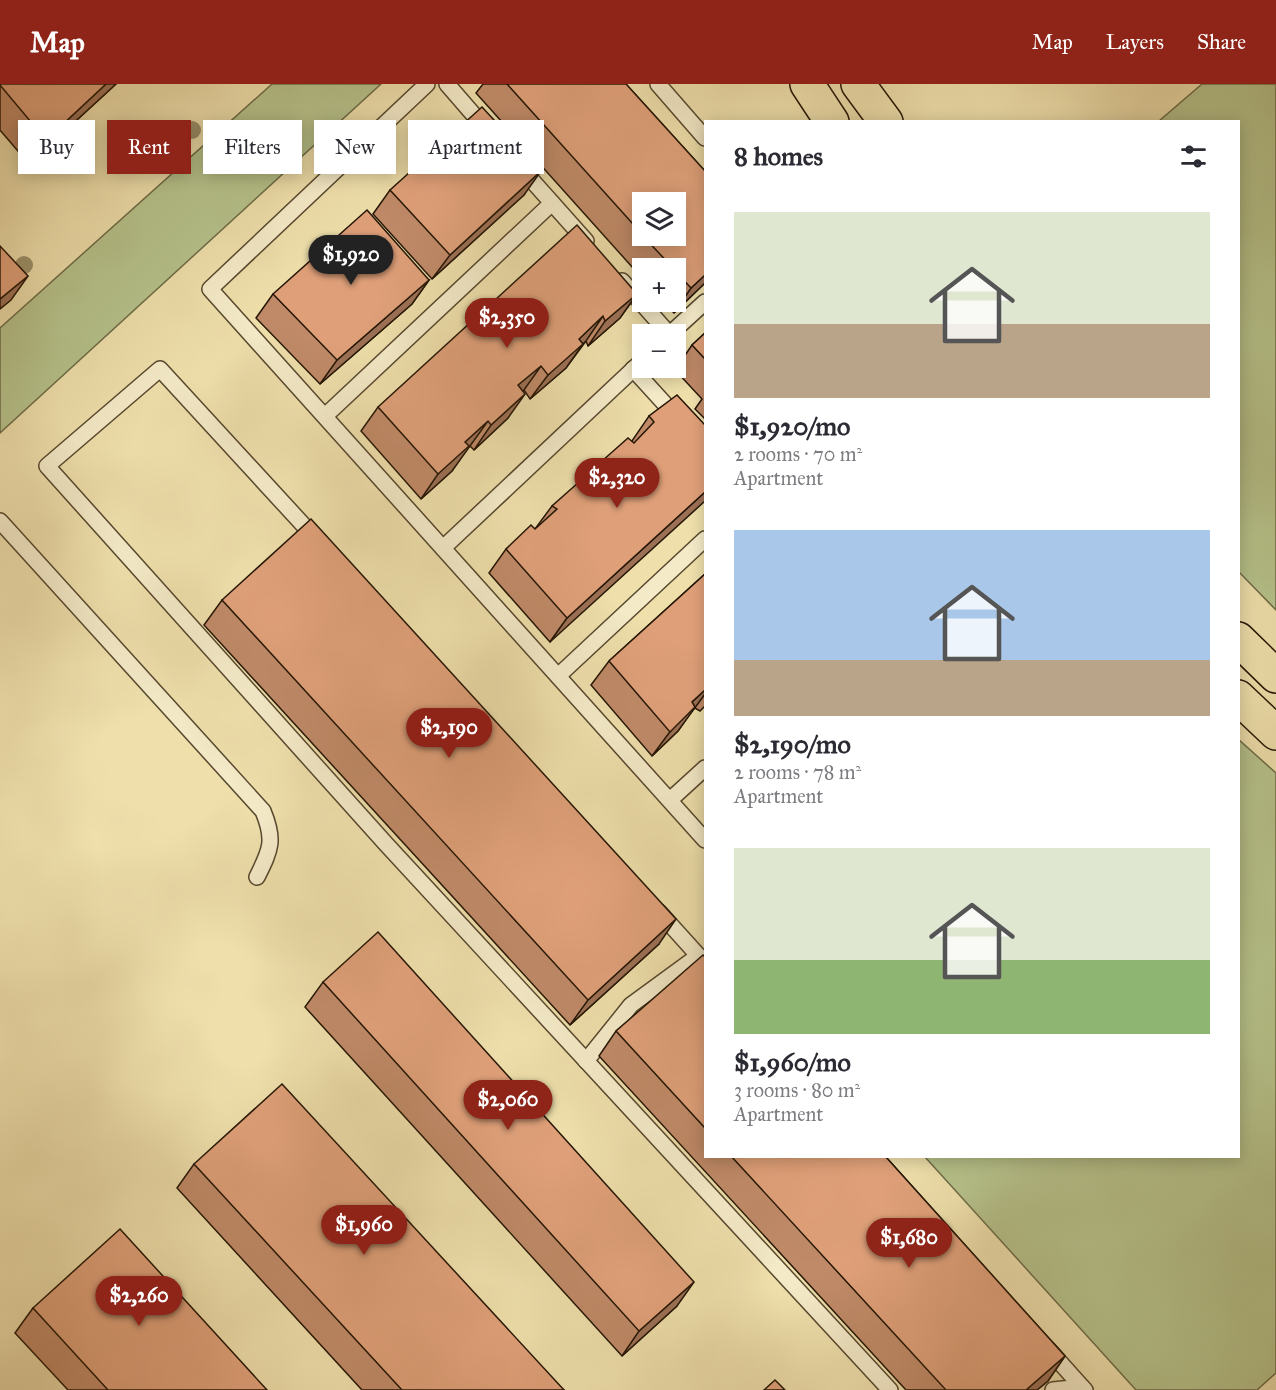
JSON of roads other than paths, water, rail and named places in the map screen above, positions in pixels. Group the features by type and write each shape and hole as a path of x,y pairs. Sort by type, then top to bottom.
{"main road":[{"path":"807,84 831,120"},
{"path":"858,84 885,120"},
{"path":"1240,641 1276,676"},
{"path":"1240,699 1276,733"}],"lane":[{"path":"427,84 210,289 704,839"},
{"path":"447,84 599,256"},
{"path":"658,84 704,137"},
{"path":"325,416 552,203"},
{"path":"615,273 660,324"},
{"path":"680,324 704,303"},
{"path":"330,553 160,369 47,466 386,844 891,1390"},
{"path":"443,548 632,371"},
{"path":"648,378 704,447"},
{"path":"0,521 262,811 270,830 270,849 257,876"},
{"path":"558,676 704,540"},
{"path":"670,801 704,769"},
{"path":"586,1060 631,1005 702,960 651,903"},
{"path":"1035,1334 1083,1389"},
{"path":"1053,1390 1083,1389"}]}
